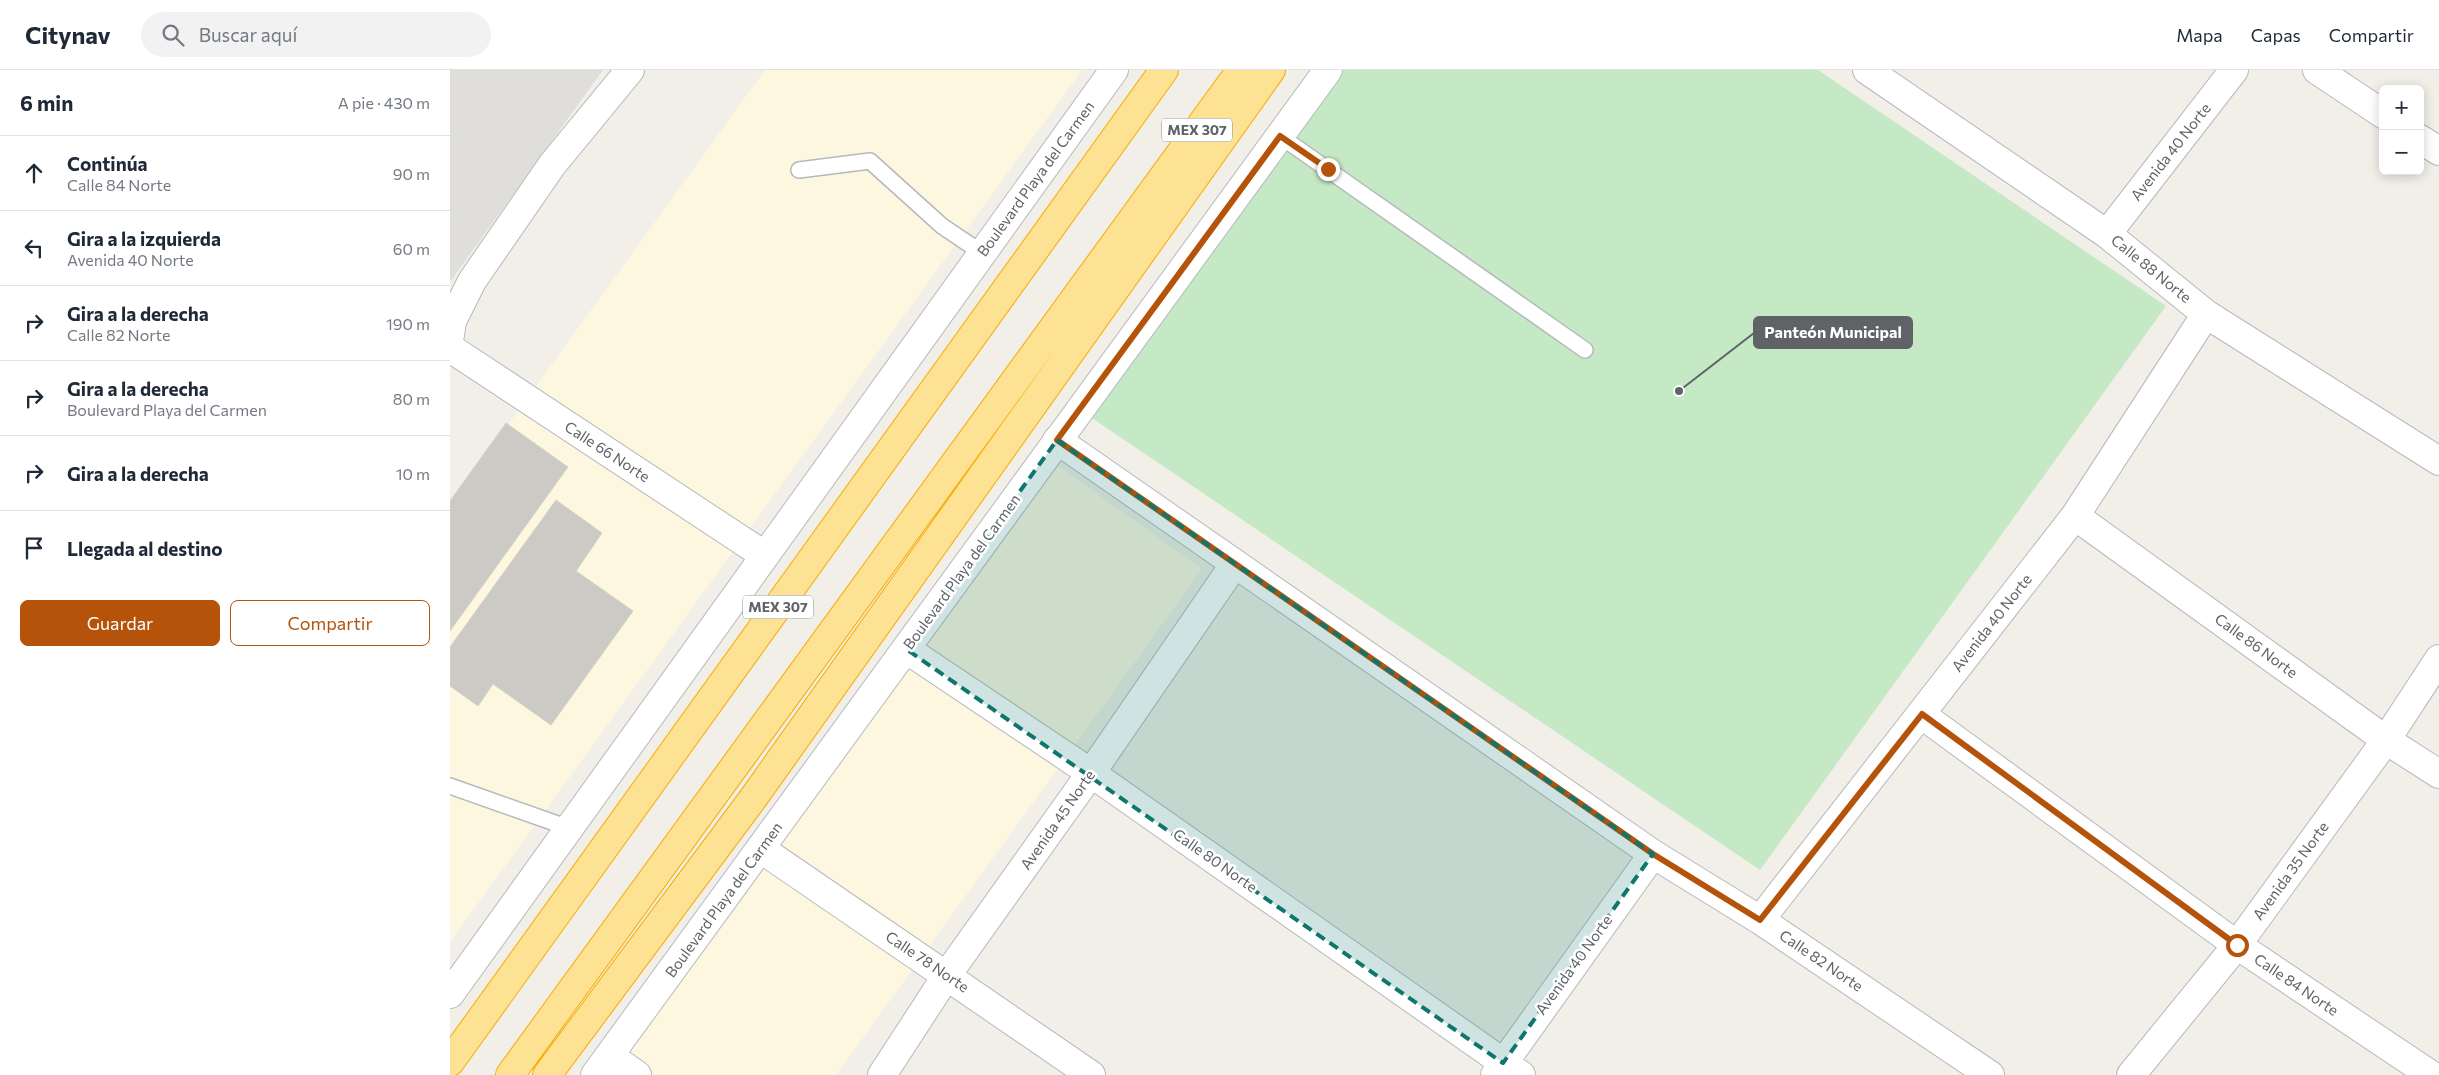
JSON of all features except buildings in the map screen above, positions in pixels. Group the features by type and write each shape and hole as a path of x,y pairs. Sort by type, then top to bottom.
{"highway":[{"name":"MEX 307","path":"450,1062 1164,70"},
{"name":"MEX 307","path":"510,1075 1241,70"},
{"path":"547,1075 754,797 1271,70"}],"street":[{"path":"450,335 452,321 478,273 552,165 630,70"},
{"name":"Boulevard Playa del Carmen","path":"450,994 1114,70"},
{"name":"Boulevard Playa del Carmen","path":"602,1066 762,850 1057,440 1328,70"},
{"name":"Calle 88 Norte","path":"1867,70 2108,234 2206,314 2439,461"},
{"name":"Avenida 40 Norte","path":"2108,234 2234,70"},
{"path":"2317,70 2379,111"},
{"path":"2424,142 2439,151"},
{"name":"Avenida 40 Norte","path":"1760,920 2075,516 2206,314"},
{"name":"Calle 66 Norte","path":"450,348 764,556"},
{"name":"Calle 82 Norte","path":"1057,440 1234,565 1653,854 1760,920 1990,1075"},
{"name":"Calle 86 Norte","path":"2075,516 2386,740 2439,774"},
{"name":"Avenida 45 Norte","path":"882,1075 947,975 1091,774 1234,565"},
{"name":"Calle 80 Norte","path":"906,649 1091,774 1506,1071"},
{"name":"Avenida 35 Norte","path":"2131,1075 2237,945 2386,740 2439,659"},
{"name":"Calle 84 Norte","path":"1922,714 2237,945 2431,1075"},
{"name":"Calle 78 Norte","path":"762,850 1091,1075"},
{"name":"Avenida 40 Norte","path":"1506,1071 1653,854"},
{"path":"602,1066 638,1075"}],"lane":[{"path":"1280,136 1585,350"},
{"path":"799,170 870,161 942,226 982,253"},
{"path":"450,786 568,828"}],"highlighted area":[{"path":"1057,440 1653,854 1503,1063 906,649"}],"shaded area":[{"path":"450,70 603,70 450,282"},
{"path":"765,70 1082,70 450,942 450,505"},
{"path":"1054,463 1202,569 836,1075 612,1075"}],"green space":[{"path":"1341,70 1818,70 2166,306 1760,870 1089,416"}],"place":[{"name":"Panteón Municipal","path":"1679,391"}],"route":[{"path":"1328,169 1280,136 1057,440 1234,565 1653,854 1760,920 1922,714 2237,945"}]}
